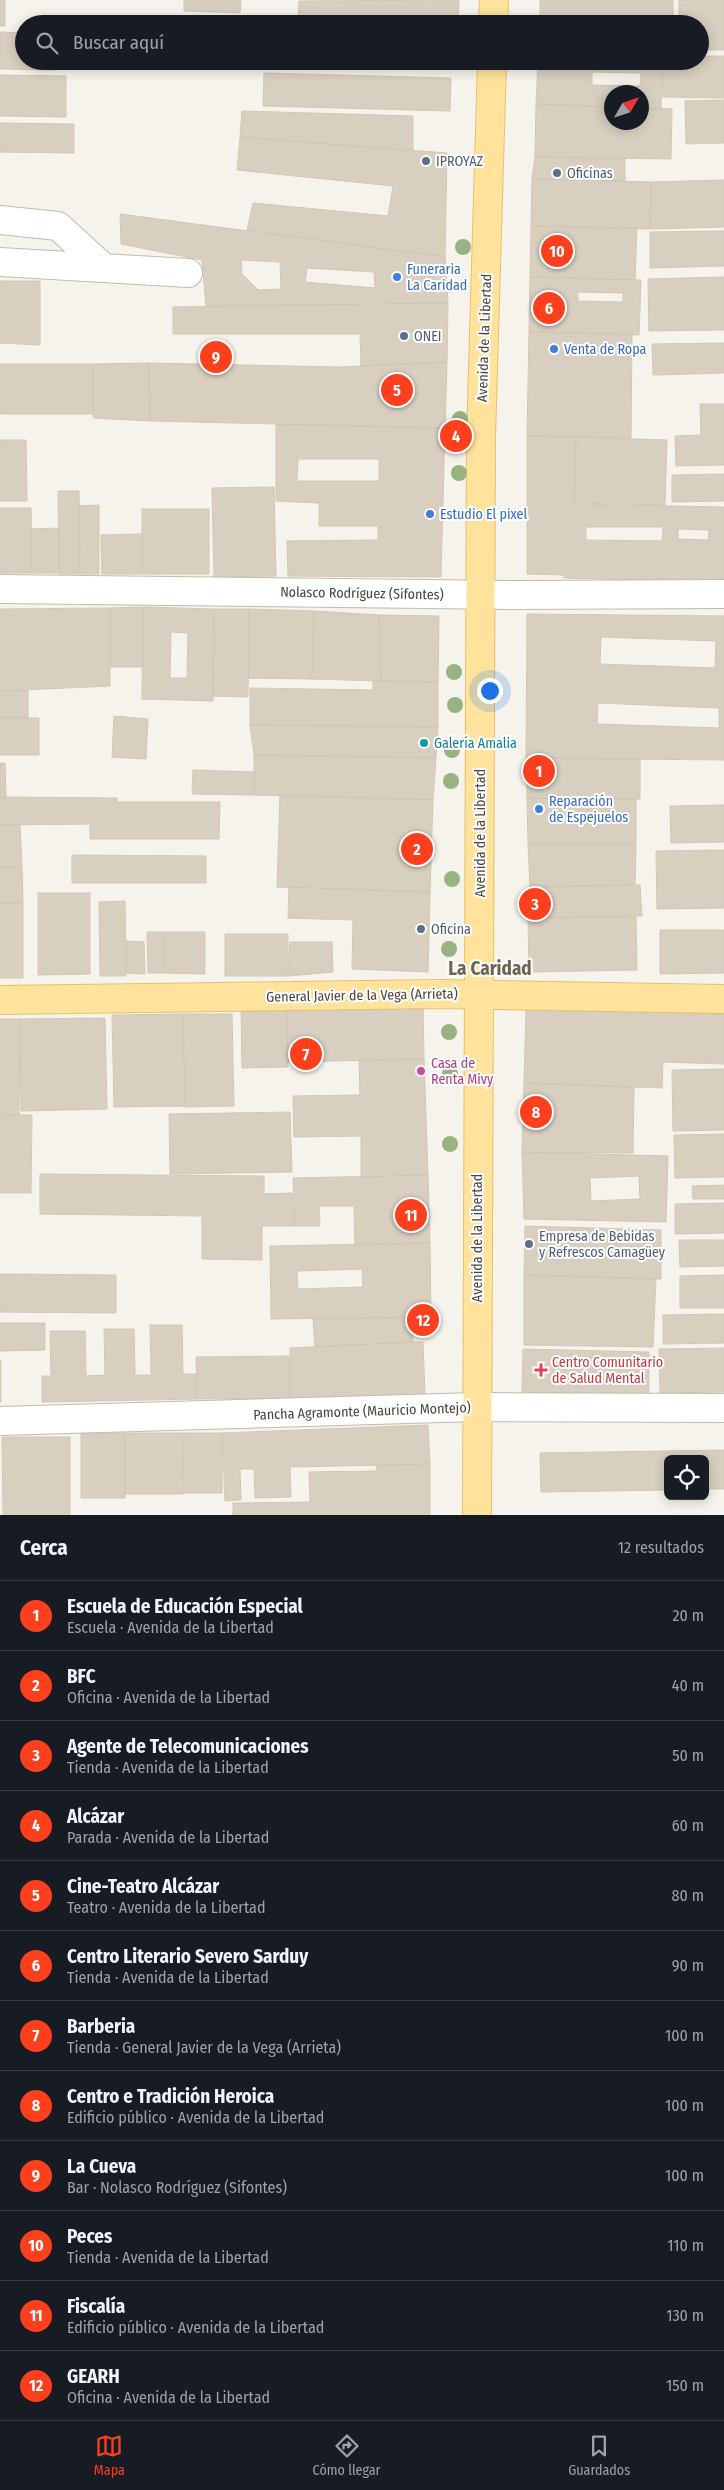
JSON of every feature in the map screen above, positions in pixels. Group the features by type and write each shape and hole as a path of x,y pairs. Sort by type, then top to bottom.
{"main road":[{"path":"493,15 494,0"},
{"name":"Avenida de la Libertad","path":"478,1515 476,1407 481,594 480,438 492,70"},
{"name":"General Javier de la Vega (Arrieta)","path":"0,1000 479,994 724,999"}],"street":[{"path":"0,220 58,226 104,268"},
{"path":"0,262 188,273"},
{"name":"Nolasco Rodríguez (Sifontes)","path":"0,589 481,594 724,594"},
{"name":"Pancha Agramonte (Mauricio Montejo)","path":"0,1421 476,1407 724,1408"}],"building":[{"path":"0,0 5,0 5,26 0,26"},
{"path":"184,0 241,0 240,13 184,11"},
{"path":"459,0 458,15 298,15 299,1"},
{"path":"540,0 673,0 673,15 540,15"},
{"path":"679,0 724,0 724,50 709,50 709,15 679,15"},
{"path":"0,32 15,33 15,69 0,69"},
{"path":"709,56 724,56 724,98 663,97 662,70 709,70"},
{"path":"538,70 662,70 661,109 649,108 649,85 640,85 641,73 592,72 592,85 604,85 604,107 536,104"},
{"path":"264,73 451,78 450,111 263,106"},
{"path":"0,75 66,76 66,117 0,116"},
{"path":"724,100 724,143 686,144 685,101"},
{"path":"536,104 604,107 604,130 649,130 649,108 672,109 671,159 535,157"},
{"path":"242,111 413,116 413,151 240,137"},
{"path":"0,123 74,124 74,153 0,152"},
{"path":"240,137 447,153 445,257 247,230 253,203 388,216 393,186 237,170"},
{"path":"535,157 625,159 625,181 532,179"},
{"path":"532,179 651,182 650,229 531,226"},
{"path":"724,180 724,227 650,229 651,182"},
{"path":"120,214 445,257 448,303 206,306 202,260 121,244","holes":["241,260 280,262 281,289 258,290 242,274","307,268 374,272 375,288 305,282"]},
{"path":"531,226 637,228 635,280 530,277"},
{"path":"724,231 724,266 650,268 650,232"},
{"path":"530,277 641,280 639,335 529,332","holes":["578,292 623,293 623,302 578,301"]},
{"path":"724,277 724,330 649,331 648,279"},
{"path":"0,281 40,281 40,345 0,343"},
{"path":"448,303 447,362 361,366 360,334 173,334 173,307"},
{"path":"529,332 632,334 631,438 527,436"},
{"path":"724,343 724,373 653,375 652,344"},
{"path":"447,362 445,428 150,421 149,363 340,367"},
{"path":"149,363 150,421 93,418 93,364"},
{"path":"0,364 93,364 93,414 0,414"},
{"path":"700,404 724,404 724,465 676,466 675,436 701,435"},
{"path":"276,424 445,428 441,577 288,576 287,541 378,540 378,526 319,526 319,503 276,501","holes":["298,459 379,459 379,481 297,481"]},
{"path":"527,436 576,437 574,504 724,507 724,582 564,578 564,575 527,574","holes":["586,527 663,527 662,541 586,540","678,529 709,530 708,540 678,539"]},
{"path":"576,437 667,440 665,505 575,503"},
{"path":"0,440 26,440 27,501 0,501"},
{"path":"724,474 724,501 672,502 672,475"},
{"path":"274,487 276,576 214,577 212,488"},
{"path":"58,491 79,491 80,574 59,574"},
{"path":"99,505 99,574 80,574 79,506"},
{"path":"0,508 31,508 32,573 0,573"},
{"path":"142,509 209,509 209,574 142,574"},
{"path":"59,528 59,573 32,573 31,529"},
{"path":"142,534 142,574 102,574 101,535"},
{"path":"143,607 214,609 213,701 142,699","holes":["171,632 188,633 187,678 170,678"]},
{"path":"143,607 143,667 111,667 110,608"},
{"path":"110,608 110,686 0,691 0,609"},
{"path":"214,609 249,609 248,697 213,696"},
{"path":"249,609 314,611 312,679 248,678"},
{"path":"314,611 379,615 381,681 312,679"},
{"path":"527,614 724,616 724,760 526,758","holes":["601,637 716,641 715,668 600,664","598,703 719,708 719,728 597,724"]},
{"path":"379,615 439,616 438,682 381,681"},
{"path":"373,681 438,682 438,727 250,725 250,688 373,690"},
{"path":"28,690 28,718 0,718 0,691"},
{"path":"114,716 148,719 146,759 112,757"},
{"path":"0,718 39,718 39,755 0,755"},
{"path":"250,725 438,727 436,758 254,755"},
{"path":"254,755 436,758 433,800 254,795"},
{"path":"526,758 640,759 640,799 527,798"},
{"path":"0,763 5,763 6,797 0,797"},
{"path":"193,770 254,772 254,795 192,794"},
{"path":"280,795 433,800 430,892 277,887"},
{"path":"0,797 117,798 117,802 220,802 219,839 90,839 90,824 0,825"},
{"path":"527,798 636,799 636,844 528,844"},
{"path":"724,805 724,842 671,843 670,806"},
{"path":"0,825 20,825 22,867 0,867"},
{"path":"528,844 636,844 635,885 530,887"},
{"path":"724,850 724,908 657,909 656,851"},
{"path":"72,855 206,856 206,883 72,883"},
{"path":"0,867 22,867 23,903 0,903"},
{"path":"640,885 642,916 528,918 530,887"},
{"path":"289,887 430,892 428,972 352,969 353,920 288,918"},
{"path":"38,893 90,893 90,974 38,975"},
{"path":"125,901 126,976 100,976 99,902"},
{"path":"0,903 23,903 23,978 0,978"},
{"path":"636,917 637,970 529,972 528,918"},
{"path":"660,930 724,930 724,973 660,974"},
{"path":"147,932 164,932 164,973 148,973"},
{"path":"164,932 205,932 205,974 164,973"},
{"path":"225,934 288,934 288,976 225,976"},
{"path":"126,941 144,942 145,974 126,973"},
{"path":"290,942 332,942 333,972 288,976"},
{"path":"423,1004 424,1059 288,1062 287,1007"},
{"path":"241,1007 287,1007 288,1067 242,1068"},
{"path":"526,1007 724,1014 724,1064 663,1062 662,1088 524,1083"},
{"path":"183,1014 232,1014 234,1106 185,1107"},
{"path":"183,1014 185,1106 114,1107 112,1015"},
{"path":"105,1018 107,1109 21,1111 20,1019"},
{"path":"0,1019 20,1019 19,1115 0,1114"},
{"path":"424,1059 428,1175 361,1177 361,1136 294,1137 293,1096 360,1095 359,1060"},
{"path":"724,1069 724,1130 673,1131 672,1070"},
{"path":"524,1083 634,1087 633,1153 522,1152"},
{"path":"290,1112 292,1172 170,1174 169,1114"},
{"path":"0,1115 32,1115 31,1193 0,1193"},
{"path":"724,1134 724,1177 675,1178 674,1135"},
{"path":"522,1152 668,1156 666,1222 524,1219","holes":["639,1176 640,1199 591,1201 590,1178"]},
{"path":"40,1174 264,1176 264,1194 292,1193 295,1226 262,1226 262,1260 202,1259 202,1216 40,1214"},
{"path":"428,1175 430,1243 355,1245 354,1206 319,1206 320,1226 295,1226 293,1178"},
{"path":"724,1185 724,1199 693,1199 692,1186"},
{"path":"724,1203 724,1233 675,1234 675,1204"},
{"path":"525,1226 661,1230 661,1279 524,1275"},
{"path":"679,1240 724,1240 724,1266 680,1267"},
{"path":"430,1243 431,1317 271,1319 270,1246","holes":["362,1269 363,1287 298,1289 297,1271"]},
{"path":"0,1274 116,1275 116,1313 0,1312"},
{"path":"524,1275 656,1279 653,1347 524,1345"},
{"path":"724,1275 724,1308 680,1308 680,1276"},
{"path":"724,1314 724,1343 663,1344 663,1315"},
{"path":"412,1318 413,1342 315,1347 313,1319"},
{"path":"0,1323 45,1323 45,1350 0,1351"},
{"path":"150,1325 182,1325 183,1374 196,1374 197,1399 42,1402 42,1376 51,1376 50,1331 85,1331 86,1376 105,1375 104,1329 134,1329 135,1375 151,1375"},
{"path":"423,1342 425,1395 290,1398 290,1348"},
{"path":"724,1348 724,1392 660,1393 659,1349"},
{"path":"523,1349 649,1352 649,1395 522,1392"},
{"path":"289,1356 290,1398 197,1399 196,1357"},
{"path":"1,1361 1,1402 0,1402"},
{"path":"428,1425 430,1464 290,1467 291,1497 255,1498 254,1469 240,1469 241,1500 225,1501 222,1433"},
{"path":"81,1433 125,1433 125,1498 81,1498"},
{"path":"125,1433 184,1433 183,1494 125,1494"},
{"path":"184,1433 222,1433 222,1493 184,1493"},
{"path":"2,1437 70,1437 70,1515 3,1515"},
{"path":"724,1450 724,1489 709,1489 709,1455 664,1455 664,1490 541,1492 540,1453"},
{"path":"430,1464 430,1515 233,1515 233,1503 310,1502 309,1472 376,1471 377,1465"}],"place":[{"name":"IPROYAZ","path":"426,161"},
{"name":"Oficinas","path":"557,173"},
{"name":"Peces","path":"557,251"},
{"name":"Funeraria La Caridad","path":"397,277"},
{"name":"Centro Literario Severo Sarduy","path":"549,308"},
{"name":"ONEI","path":"404,336"},
{"name":"Venta de Ropa","path":"554,349"},
{"name":"La Cueva","path":"216,357"},
{"name":"Cine-Teatro Alcázar","path":"397,390"},
{"name":"Alcázar","path":"456,436"},
{"name":"Estudio El pixel","path":"430,514"},
{"name":"Galería Amalia","path":"424,743"},
{"name":"Escuela de Educación Especial","path":"539,771"},
{"name":"Reparación de Espejuelos","path":"539,809"},
{"name":"BFC","path":"417,849"},
{"name":"Agente de Telecomunicaciones","path":"535,904"},
{"name":"Oficina","path":"421,929"},
{"name":"Barberia","path":"306,1054"},
{"name":"Casa de Renta Mivy","path":"421,1071"},
{"name":"Centro e Tradición Heroica","path":"536,1112"},
{"name":"Fiscalía","path":"411,1215"},
{"name":"Empresa de Bebidas y Refrescos Camagüey","path":"529,1244"},
{"name":"GEARH","path":"423,1320"},
{"name":"Centro Comunitario de Salud Mental","path":"541,1370"}],"district":[{"name":"La Caridad","path":"490,968"}]}
